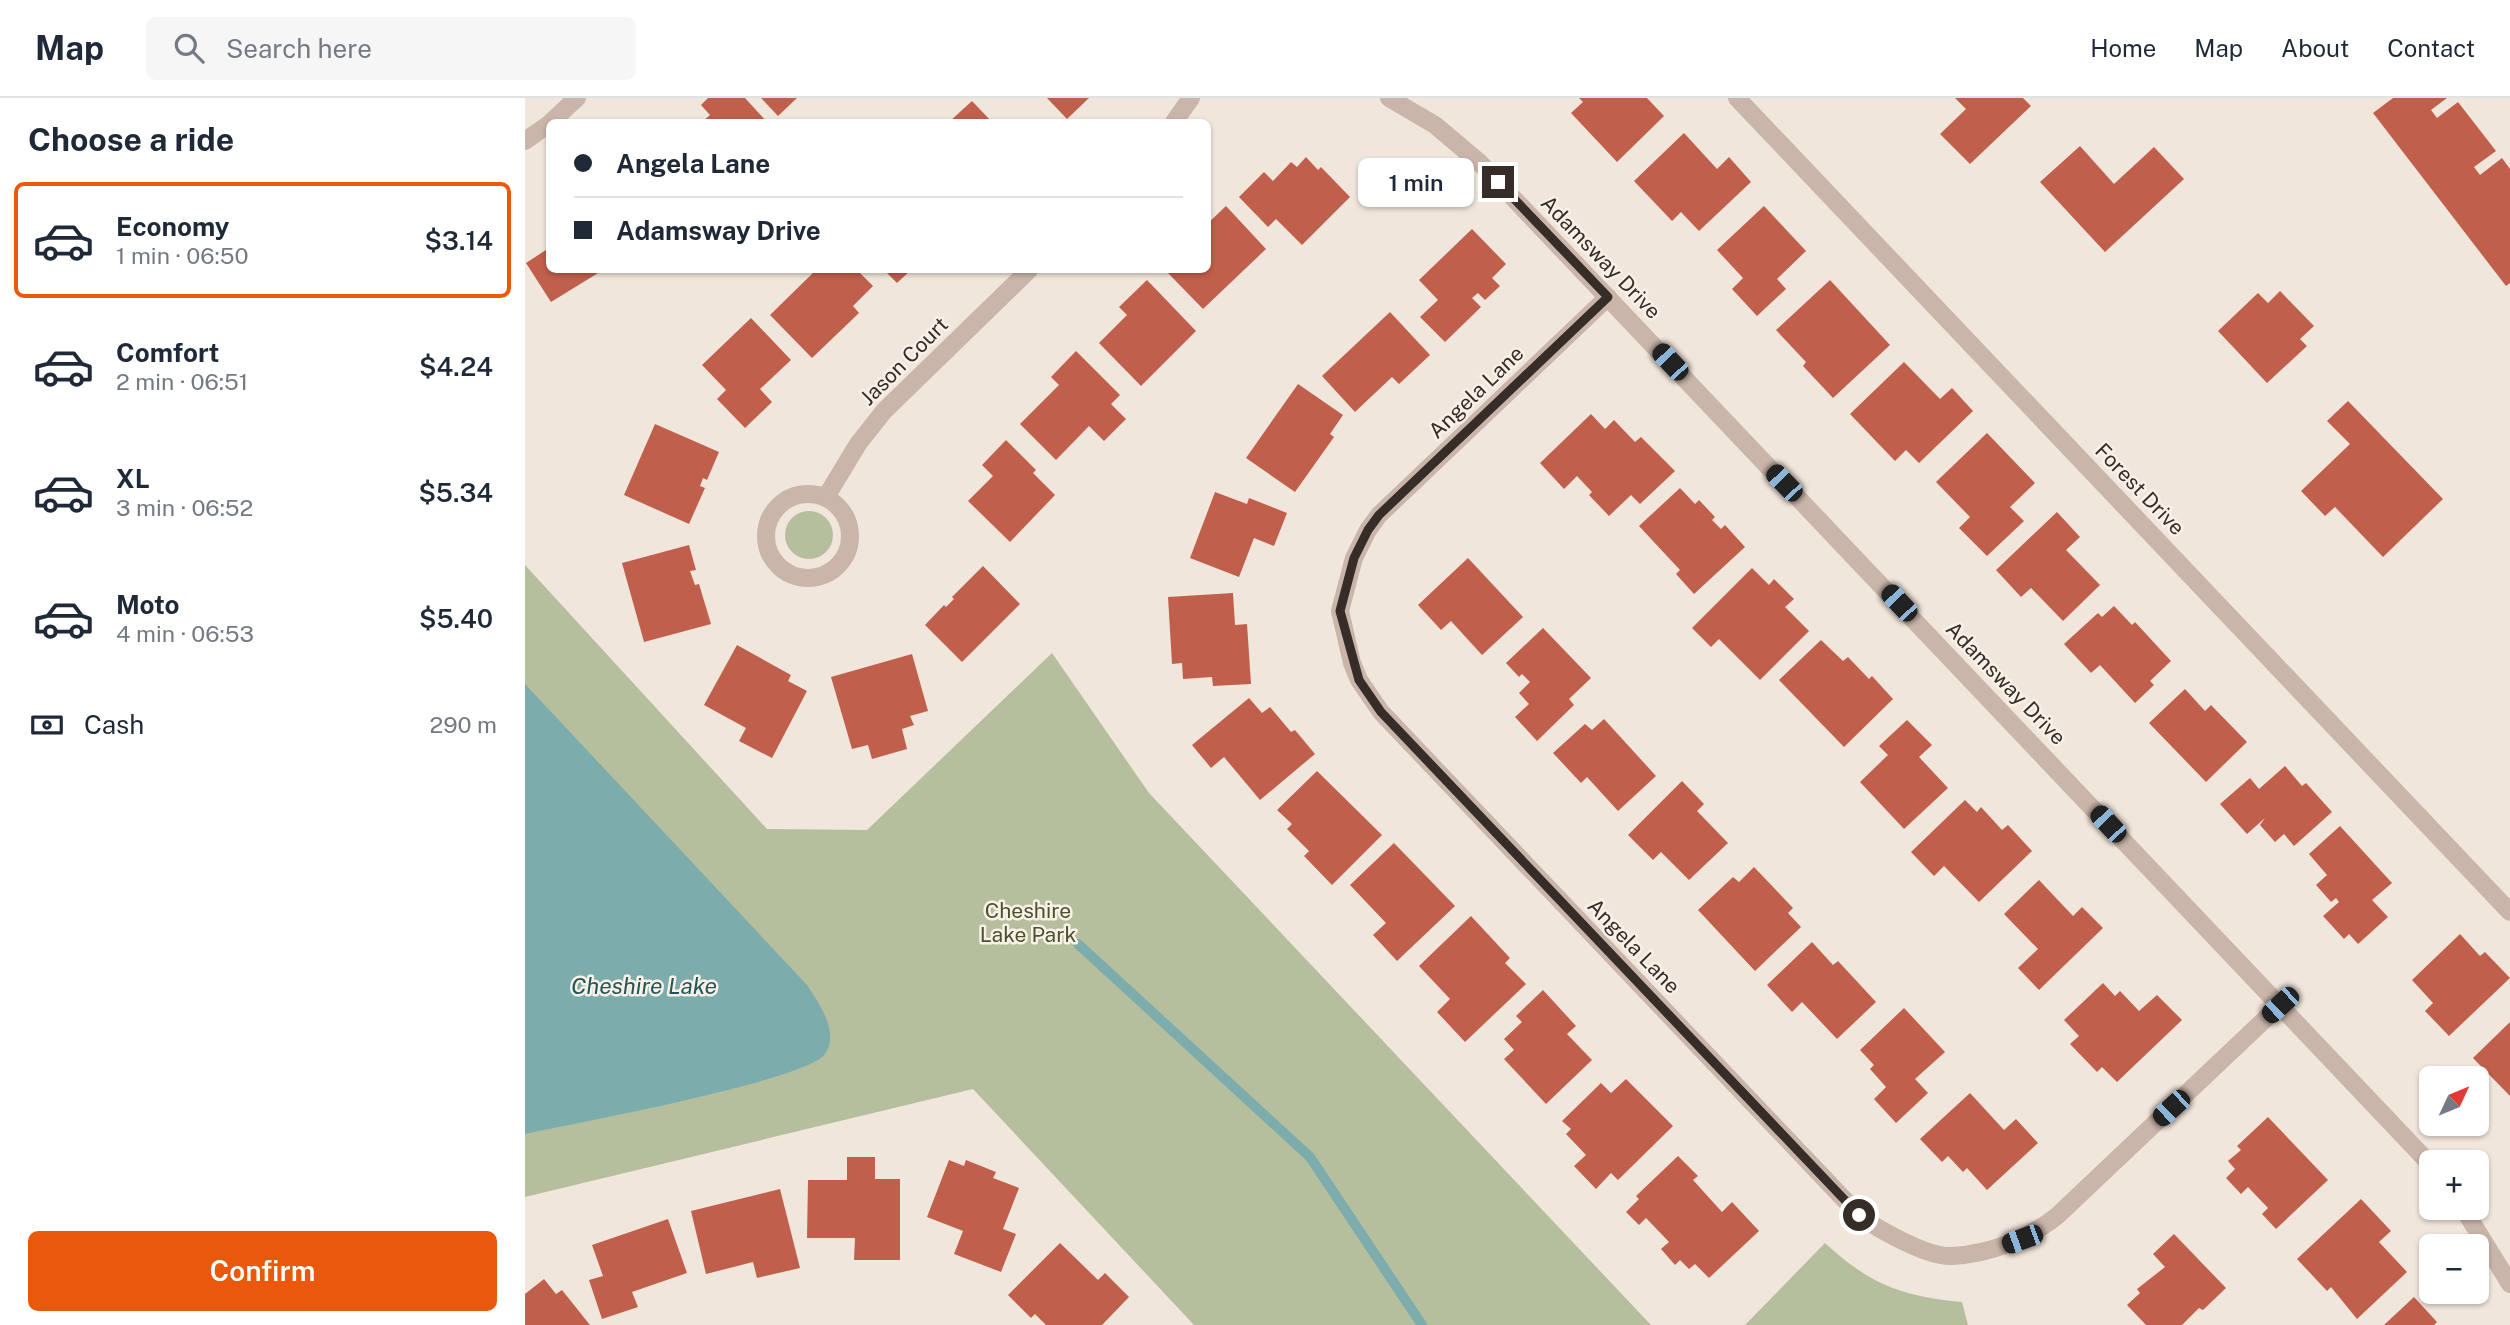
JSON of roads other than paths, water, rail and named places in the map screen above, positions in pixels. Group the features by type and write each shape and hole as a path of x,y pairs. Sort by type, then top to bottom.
{"street":[{"path":"554,119 577,98"},
{"path":"1176,119 1191,98"},
{"name":"Adamsway Drive","path":"1389,98 1435,125 1480,163 2419,1152"},
{"name":"Forest Drive","path":"1737,98 2510,912"},
{"path":"525,141 546,126"},
{"name":"Jason Court","path":"826,497 858,444 884,411 1026,273"},
{"name":"Angela Lane","path":"1608,297 1379,515 1368,530 1354,558 1340,611 1352,663 1368,696 1381,712 1859,1215 1895,1239 1950,1257 2022,1239 2057,1216 2280,1005"},
{"path":"800,494 826,497 842,511 851,531 850,546 845,559 822,577 807,579 793,575 780,568 771,557 767,545 769,519 777,507 800,494"},
{"path":"2470,1220 2510,1284"}],"water":[{"name":"Cheshire Lake","path":"525,684 807,985 822,1009 829,1028 829,1046 825,1054 809,1065 734,1089 525,1134"}],"waterway":[{"path":"1078,944 1310,1157 1422,1325"}],"park label":[{"name":"Cheshire Lake Park","path":"1028,922"}]}
